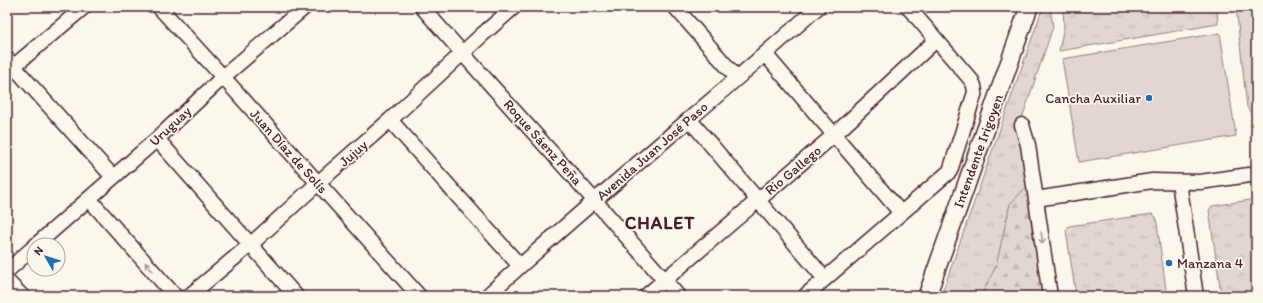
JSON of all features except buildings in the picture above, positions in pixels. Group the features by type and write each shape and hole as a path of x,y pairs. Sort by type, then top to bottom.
{"main road":[{"name":"Intendente Irigoyen","path":"927,296 1030,7"}],"street":[{"path":"84,7 9,66 113,177"},
{"name":"Juan Díaz de Solís","path":"159,7 418,296"},
{"name":"Uruguay","path":"45,237 157,138 223,77 305,7"},
{"name":"Roque Sáenz Peña","path":"422,7 595,200 678,296"},
{"name":"Jujuy","path":"189,296 250,245 514,7"},
{"path":"675,7 737,78"},
{"name":"Avenida Juan José Paso","path":"487,296 595,200 818,7"},
{"path":"805,296 950,171 974,92 974,86 972,81 908,7"},
{"name":"Rio Gallego","path":"646,296 834,135 936,40"},
{"path":"765,54 902,213"},
{"path":"689,119 825,279"},
{"path":"390,120 520,266"},
{"path":"1022,125 1028,146 1050,296"},
{"path":"157,138 296,296"},
{"path":"1036,199 1152,181 1200,182 1256,174"},
{"path":"1178,182 1196,296"},
{"path":"89,198 174,296"},
{"path":"7,271 26,254"},
{"path":"7,281 22,296"}],"green space":[{"path":"1043,7 1050,7 1053,27 1019,127 1043,296 941,296"},
{"path":"1063,7 1217,7 1218,24 1059,51 1064,26"},
{"path":"1236,7 1256,7 1256,122 1247,107"},
{"name":"Cancha Auxiliar","path":"1220,33 1236,136 1079,162 1062,59"},
{"path":"1033,180 1045,292 1038,296 981,296 996,266 1010,204"},
{"path":"1256,199 1256,291 1225,296 1221,293 1209,210 1212,206"},
{"path":"1152,214 1156,217 1167,296 1076,296 1066,230 1069,226"}],"place":[{"name":"Cancha Auxiliar","path":"1149,98"},
{"name":"Manzana 4","path":"1169,263"}],"district":[{"name":"CHALET","path":"660,223"}]}
